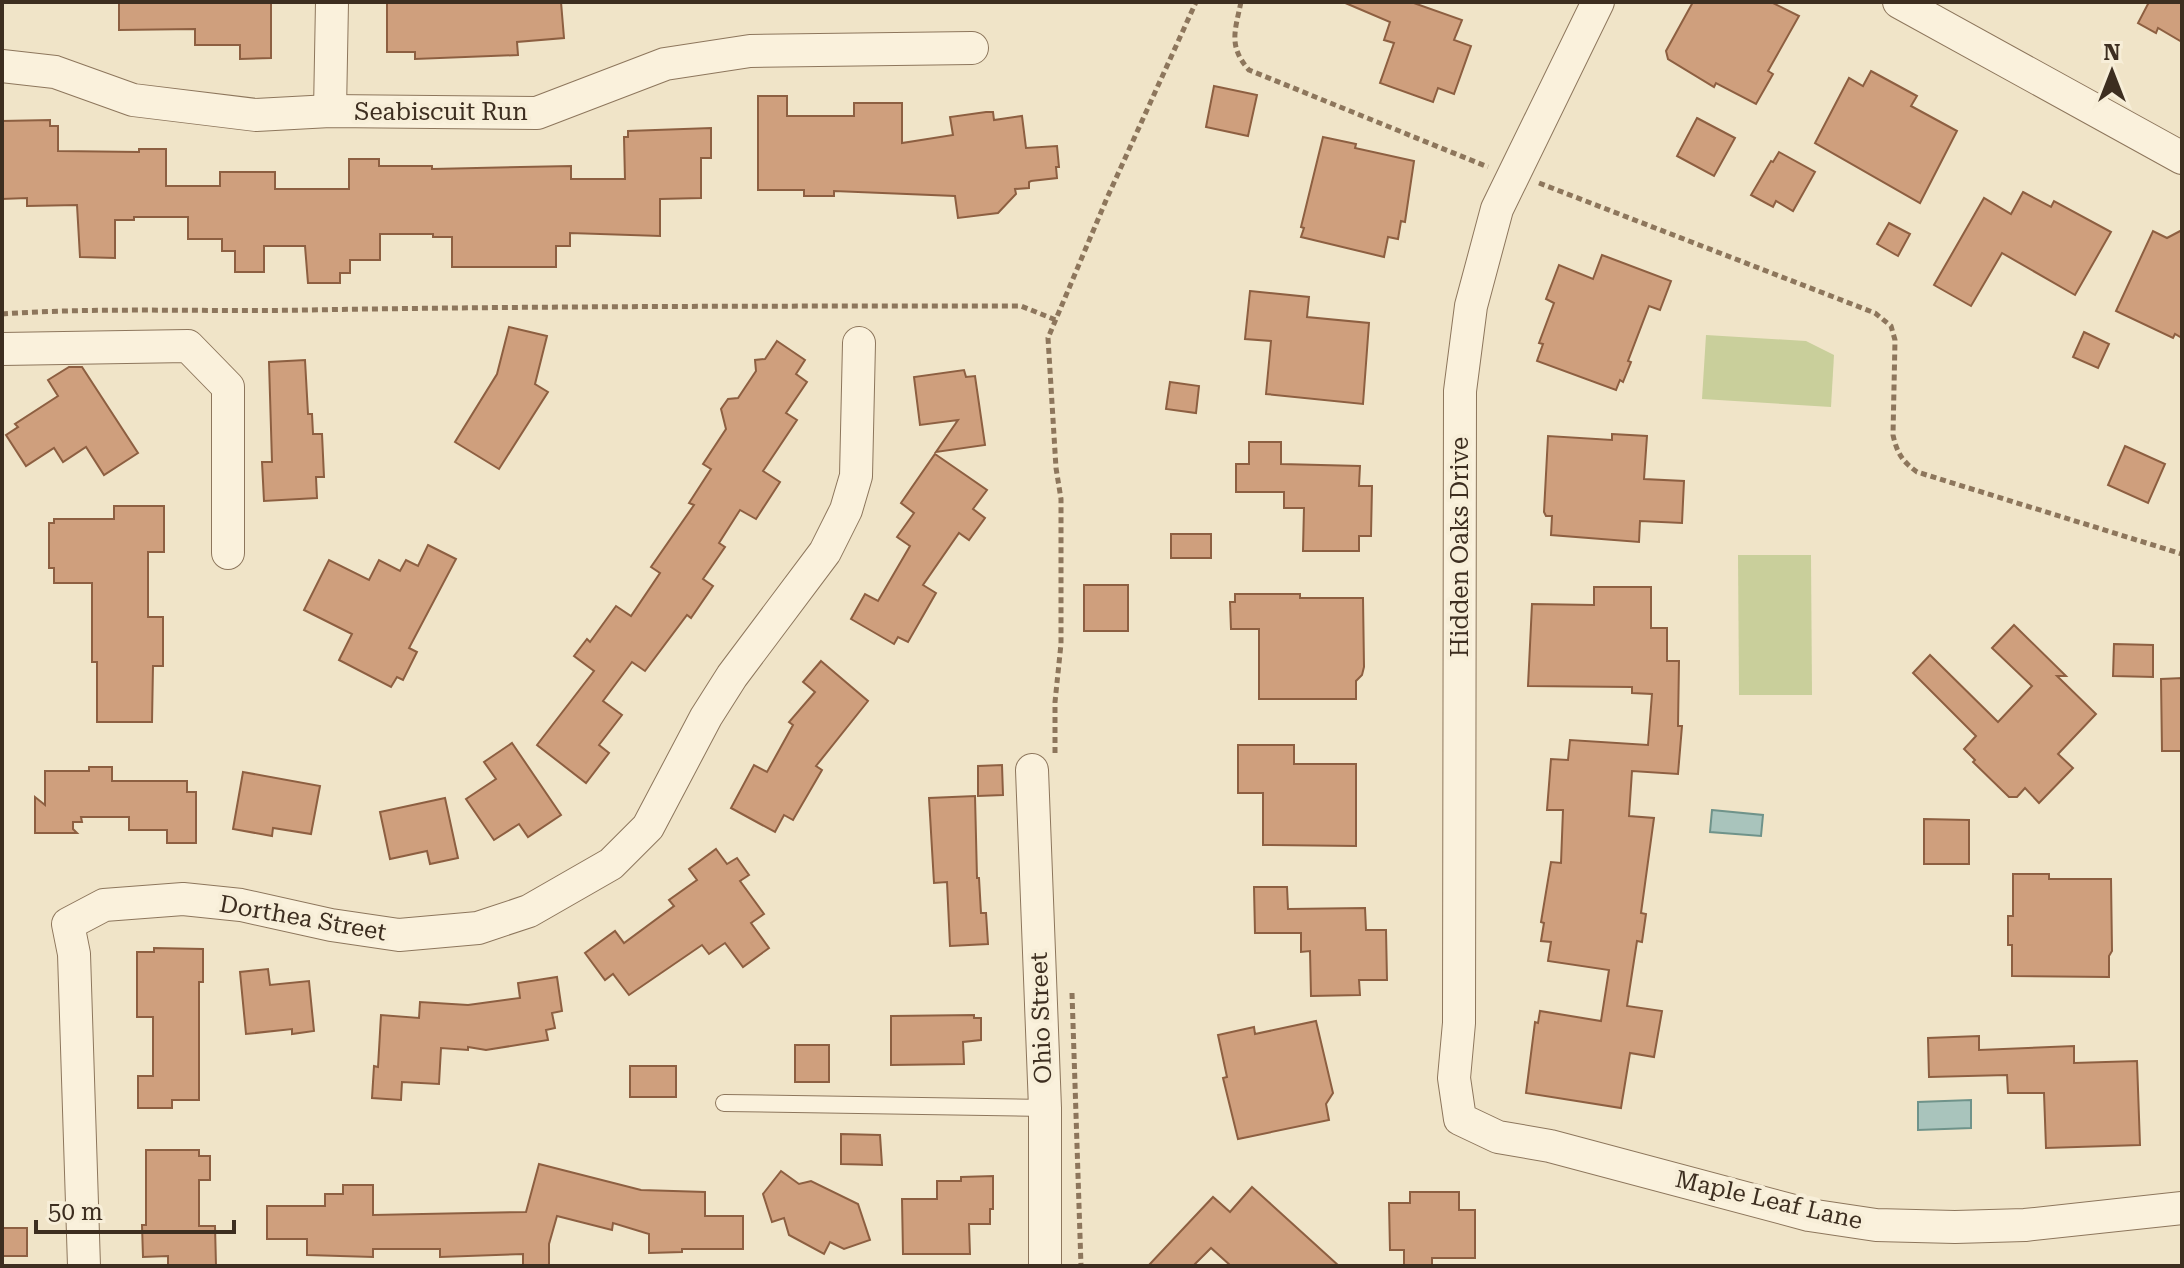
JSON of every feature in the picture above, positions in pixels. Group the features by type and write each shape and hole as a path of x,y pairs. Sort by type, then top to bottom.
{"street":[{"path":"330,111 332,2"},
{"name":"Hidden Oaks Drive","path":"1460,1119 1454,1078 1459,1023 1460,391 1471,306 1497,209 1598,2"},
{"path":"1899,2 2182,158"},
{"name":"Seabiscuit Run","path":"2,66 55,72 133,100 256,115 330,111 537,113 665,64 750,51 972,48"},
{"name":"Dorthea Street","path":"84,1266 74,954 68,924 104,905 183,899 241,905 331,925 399,935 478,928 529,911 611,864 648,827 732,676 825,552 846,510 856,476 859,343"},
{"path":"2,349 188,346 228,387 228,553"},
{"name":"Ohio Street","path":"1043,766 1045,1266"},
{"name":"Maple Leaf Lane","path":"1460,1119 1498,1137 1550,1146 1809,1215 1876,1225 2025,1225 2182,1208"}],"lane":[{"path":"724,1103 1045,1108"}],"path":[{"path":"1043,766 1055,702 1061,644 1061,499 1056,468 1048,338 1107,198 1196,2"},
{"path":"1241,2 1233,37 1237,57 1249,70 1511,176 1537,182 1875,313 1891,326 1895,340 1893,435 1896,451 1902,461 1917,472 2182,554"},
{"path":"2,314 57,310 536,306 1021,306 1056,320"},
{"path":"1072,983 1079,1125 1081,1266"}],"green space":[{"path":"1706,335 1806,341 1834,355 1831,407 1702,399"},
{"path":"1738,555 1811,555 1812,695 1739,695"}],"water":[{"path":"1712,810 1763,815 1761,836 1710,832"},
{"path":"1971,1100 1971,1128 1918,1130 1918,1102"}],"building":[{"path":"119,2 271,2 271,58 240,59 240,45 195,45 195,29 119,30"},
{"path":"387,2 561,2 564,38 517,42 518,55 415,59 415,52 387,52"},
{"path":"1343,2 1411,2 1462,20 1454,40 1471,46 1454,94 1438,88 1433,102 1380,83 1394,43 1384,40 1390,22"},
{"path":"1693,2 1771,2 1799,16 1768,71 1773,74 1756,104 1716,83 1714,87 1668,59 1666,51"},
{"path":"2149,2 2182,2 2182,42 2158,28 2156,33 2138,23"},
{"path":"1871,71 1917,96 1911,106 1957,131 1920,203 1815,143 1849,78 1863,86"},
{"path":"1214,86 1257,95 1248,136 1206,127"},
{"path":"758,96 787,96 787,116 854,116 854,103 902,103 902,143 953,135 950,117 986,112 993,112 994,120 1022,116 1026,148 1057,146 1057,178 1031,181 1029,188 1015,189 1016,194 998,213 958,218 955,196 834,191 834,196 804,196 804,190 758,190"},
{"path":"1697,118 1735,138 1714,176 1677,156"},
{"path":"50,120 50,126 58,126 58,151 139,152 139,149 166,149 166,186 220,186 220,172 275,172 275,189 349,189 349,159 379,159 379,166 432,166 432,169 571,166 571,179 625,179 624,137 628,137 628,131 711,128 711,158 701,158 701,198 660,199 660,236 570,233 570,246 556,246 556,267 452,267 452,237 380,234 380,260 350,260 350,273 340,273 340,283 308,283 305,246 264,246 264,272 235,272 235,251 222,251 222,239 188,239 188,217 115,220 115,258 80,257 77,205 27,206 27,198 2,199 2,121"},
{"path":"1323,137 1356,144 1355,148 1414,161 1405,222 1401,221 1398,239 1388,237 1384,257 1301,237"},
{"path":"1779,152 1815,172 1793,211 1776,201 1773,207 1751,195"},
{"path":"2023,192 2051,207 2054,201 2111,232 2075,295 2002,253 1971,306 1934,285 1984,198 2011,214"},
{"path":"1889,223 1910,234 1898,256 1877,244"},
{"path":"2182,230 2182,338 2175,334 2173,338 2116,311 2153,231 2167,238"},
{"path":"1602,255 1671,281 1660,310 1649,306 1628,361 1631,362 1616,390 1537,361 1543,344 1539,343 1554,303 1546,299 1559,265 1593,279"},
{"path":"1250,291 1309,297 1307,317 1369,323 1363,404 1266,394 1271,341 1245,339"},
{"path":"509,327 547,336 535,384 548,392 499,469 455,442 497,374"},
{"path":"2084,332 2109,344 2098,368 2073,357"},
{"path":"777,341 805,360 796,374 807,382 786,413 797,420 763,471 780,482 756,519 740,510 719,543 725,547 703,579 713,586 691,618 687,615 645,671 632,662 603,701 622,715 599,745 609,753 586,783 537,745 594,671 574,656 587,639 590,642 616,606 631,616 660,573 651,567 694,505 689,503 711,469 703,464 726,429 721,409 728,399 738,398 756,371 755,360 765,359"},
{"path":"305,360 308,414 312,414 313,434 322,434 324,477 316,477 317,498 264,501 262,462 272,462 269,362"},
{"path":"69,367 82,367 138,453 104,475 86,447 63,462 54,448 26,466 6,435 18,427 15,424 58,396 48,380"},
{"path":"964,370 966,377 975,376 985,445 936,452 958,420 920,425 914,377"},
{"path":"1170,382 1199,386 1196,413 1166,409"},
{"path":"1612,434 1647,436 1644,479 1684,481 1682,523 1640,521 1639,542 1551,535 1552,516 1546,516 1544,512 1548,436 1612,440"},
{"path":"1249,442 1281,442 1281,464 1360,466 1359,486 1372,486 1371,536 1359,536 1359,551 1303,551 1304,508 1284,508 1284,492 1236,492 1236,464 1249,464"},
{"path":"2125,446 2165,464 2148,503 2108,485"},
{"path":"935,454 987,490 973,509 985,518 969,540 959,533 923,585 936,593 908,642 898,637 894,644 851,619 865,594 878,601 910,546 897,537 914,513 901,503"},
{"path":"114,506 164,506 164,552 148,552 148,617 163,617 163,666 153,666 152,722 97,722 97,662 92,662 92,583 54,583 54,568 49,568 49,523 54,523 54,519 114,519"},
{"path":"1171,534 1211,534 1211,558 1171,558"},
{"path":"428,545 456,559 409,648 417,652 403,680 397,677 391,687 339,660 352,634 304,610 329,560 369,580 379,560 400,571 406,560 418,566"},
{"path":"1084,585 1128,585 1128,631 1084,631"},
{"path":"1594,587 1651,587 1651,628 1667,628 1667,661 1679,661 1678,726 1682,726 1678,774 1632,771 1629,816 1654,818 1641,913 1646,914 1642,942 1637,941 1627,1006 1662,1011 1654,1057 1630,1053 1621,1108 1526,1093 1535,1022 1538,1023 1540,1011 1601,1021 1609,970 1548,961 1551,942 1541,941 1551,862 1561,863 1563,810 1547,810 1551,759 1568,760 1570,740 1648,745 1652,694 1632,693 1632,687 1528,686 1532,604 1594,605"},
{"path":"1235,594 1363,598 1364,667 1356,681 1356,699 1259,699 1259,629 1231,629 1230,602 1235,602"},
{"path":"2014,625 2066,676 2057,676 2096,714 2058,754 2073,768 2039,803 2025,788 2017,797 2009,797 1973,762 1975,760 1964,749 1976,736 1913,673 1930,655 1998,722 2032,686 1992,648"},
{"path":"2114,644 2153,645 2153,677 2113,676"},
{"path":"821,661 868,701 816,766 822,770 793,820 784,815 775,832 731,808 754,765 767,772 793,725 789,722 815,692 803,682"},
{"path":"2182,678 2182,751 2162,751 2161,679"},
{"path":"512,743 561,815 528,837 519,824 494,840 466,799 496,779 484,762"},
{"path":"1238,745 1294,745 1294,764 1356,764 1356,846 1263,845 1263,793 1238,793"},
{"path":"1002,765 1003,795 978,796 978,766"},
{"path":"89,767 112,767 112,781 187,781 187,792 196,792 196,843 167,843 167,830 129,830 129,817 81,817 82,822 73,822 77,833 35,833 35,797 45,805 45,771 89,771"},
{"path":"243,772 320,786 311,834 273,828 272,836 233,829"},
{"path":"975,796 977,878 981,913 986,913 988,944 950,946 947,882 934,883 929,798"},
{"path":"445,798 458,858 430,864 427,851 390,859 380,812"},
{"path":"1924,819 1969,820 1969,864 1924,864"},
{"path":"716,849 727,864 737,858 749,875 740,881 764,914 751,923 769,948 743,967 725,943 709,954 702,945 629,995 613,974 605,980 585,953 615,931 624,943 674,906 669,900 697,880 689,869"},
{"path":"2013,874 2049,874 2049,879 2111,879 2112,951 2109,956 2109,977 2012,976 2008,916 2013,916"},
{"path":"1254,887 1287,887 1288,909 1365,908 1366,930 1386,930 1387,980 1359,980 1360,995 1311,996 1310,951 1301,952 1301,933 1255,933"},
{"path":"154,948 203,949 203,982 199,982 199,1100 172,1100 172,1108 138,1108 138,1076 153,1076 153,1017 137,1017 137,952 154,952"},
{"path":"268,969 270,985 309,981 314,1031 292,1034 292,1029 246,1034 240,972"},
{"path":"557,977 562,1011 552,1013 555,1028 546,1030 548,1040 486,1050 441,1048 439,1084 402,1082 401,1100 372,1098 374,1066 378,1067 381,1015 419,1018 420,1002 468,1005 520,998 518,983"},
{"path":"974,1015 974,1018 981,1018 981,1040 963,1042 964,1064 891,1065 891,1016"},
{"path":"1316,1021 1333,1093 1326,1104 1329,1120 1238,1139 1223,1078 1227,1077 1218,1035 1254,1027 1255,1034"},
{"path":"1979,1036 1979,1050 2074,1046 2074,1063 2137,1061 2140,1145 2046,1148 2044,1093 2008,1093 2007,1075 1929,1077 1928,1038"},
{"path":"795,1045 829,1045 829,1082 795,1082"},
{"path":"630,1066 676,1066 676,1097 630,1097"},
{"path":"841,1134 880,1135 882,1165 841,1164"},
{"path":"146,1150 199,1150 199,1156 210,1156 210,1180 199,1180 199,1226 215,1226 216,1266 168,1266 168,1256 143,1257"},
{"path":"539,1164 641,1190 705,1192 705,1216 743,1216 743,1249 682,1249 682,1252 649,1253 649,1234 613,1223 612,1230 557,1216 549,1244 549,1266 523,1266 523,1254 440,1257 440,1249 373,1249 373,1257 307,1255 307,1239 267,1239 267,1206 325,1206 325,1194 343,1194 343,1185 373,1185 373,1215 526,1212"},
{"path":"781,1171 799,1184 811,1181 858,1204 870,1240 844,1249 830,1242 824,1254 789,1235 784,1218 772,1222 763,1194"},
{"path":"993,1176 990,1224 969,1224 970,1254 903,1254 902,1199 937,1199 937,1181"},
{"path":"1252,1187 1339,1266 1231,1266 1211,1248 1193,1266 1148,1266 1213,1197 1230,1212"},
{"path":"1410,1192 1459,1192 1459,1210 1475,1210 1475,1258 1432,1258 1432,1266 1404,1266 1404,1250 1390,1250 1389,1203 1410,1203"},
{"path":"2,1228 27,1228 27,1256 2,1256"}]}
